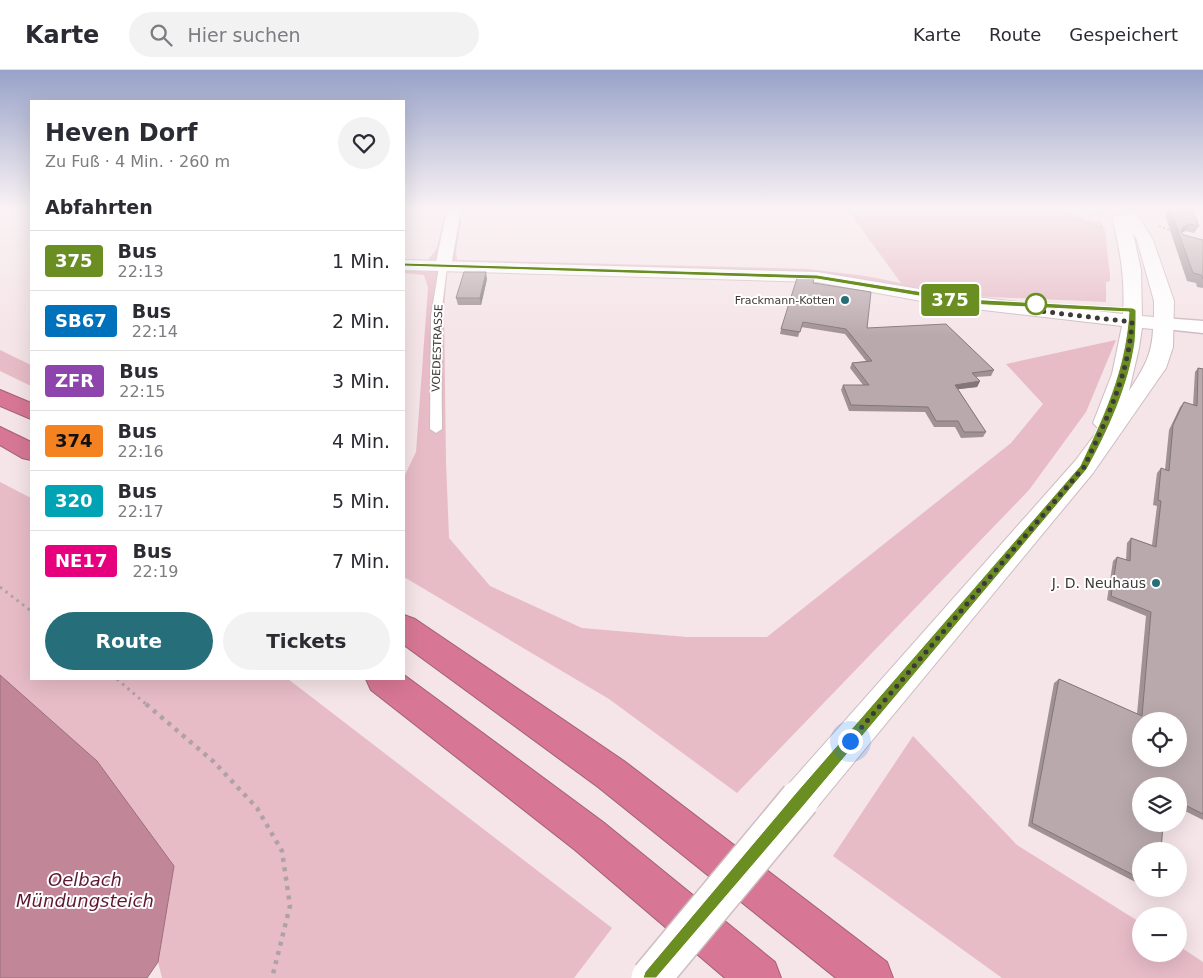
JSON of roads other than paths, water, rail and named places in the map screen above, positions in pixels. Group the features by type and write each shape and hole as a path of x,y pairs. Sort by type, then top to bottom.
{"highway":[{"path":"0,398 30,412"},
{"path":"0,435 30,451"},
{"path":"405,629 611,774 871,978"},
{"path":"384,680 589,836 759,978"}],"street":[{"name":"VOEDESTRASSE","path":"443,267 446,251"},
{"path":"1084,467 1109,414 1122,380 1131,342 1133,316 1129,251"},
{"path":"650,978 800,799 1084,467 1135,398 1155,368 1163,346 1164,302 1149,251"},
{"path":"405,265 817,277 934,297 984,303 1164,318 1203,317"},
{"path":"1164,318 1203,327"}],"lane":[{"name":"VOEDESTRASSE","path":"436,429 436,316 443,267"}],"water":[{"name":"Oelbach Mündungsteich","path":"0,675 97,761 174,866 158,962 147,978 0,978"}],"place":[{"name":"Frackmann-Kotten","path":"845,300"},
{"name":"J. D. Neuhaus","path":"1156,583"}]}
